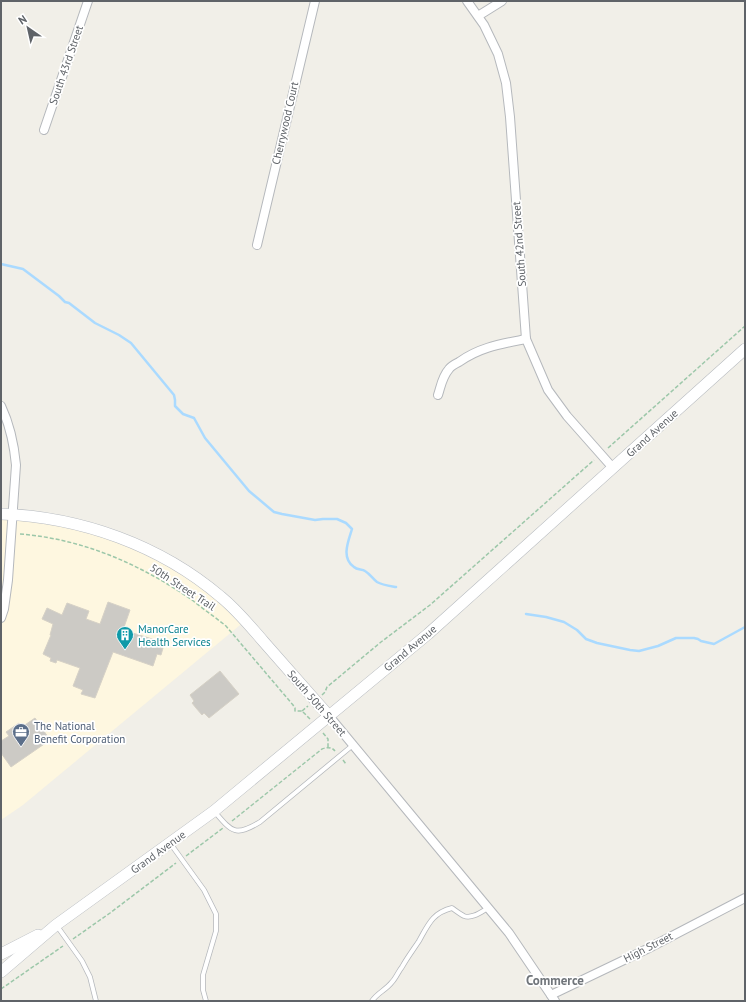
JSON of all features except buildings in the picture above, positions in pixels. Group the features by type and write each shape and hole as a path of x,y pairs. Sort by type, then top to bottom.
{"main road":[{"name":"Grand Avenue","path":"1,972 56,925 214,811 428,634 745,349"},
{"name":"South 50th Street","path":"1,514 51,519 104,532 141,547 178,566 201,581 222,598 257,633 329,716"},
{"name":"Grand Avenue","path":"1,954 56,925"}],"street":[{"name":"South 43rd Street","path":"44,130 88,1"},
{"name":"Cherrywood Court","path":"257,246 315,1"},
{"name":"South 42nd Street","path":"468,1 484,25 498,54 506,83 510,117 526,339 548,390 567,416 612,468"},
{"path":"478,16 502,1"},
{"path":"438,395 443,379 449,368 463,359 480,350 526,339"},
{"path":"1,406 6,416 11,433 14,448 16,476 7,591 1,618"},
{"name":"South 50th Street","path":"329,716 509,933 553,998"},
{"name":"High Street","path":"553,998 745,898"}],"lane":[{"path":"214,811 227,826 237,831 248,829 260,822 353,745"},
{"path":"169,843 204,890 216,914 216,931 203,975 203,990 206,1001"},
{"path":"372,1001 392,982 432,919 444,910 452,908 464,916 472,916 488,908"},
{"path":"56,925 82,961 90,977 96,1001"}],"path":[{"path":"325,692 326,687 381,642 430,605 745,326"},
{"name":"50th Street Trail","path":"18,534 64,541 90,548 120,559 176,589 226,626 293,705 295,711 302,711"},
{"path":"1,989 110,913 227,826 322,749 328,748 328,739"}],"shaded area":[{"path":"1,514 51,519 154,552 245,621 23,805 1,820"}],"waterway":[{"path":"1,264 23,269 65,302 69,303 95,323 131,343 174,395 175,406 183,414 194,418 205,438 249,491 274,512 315,520 337,519 346,523 352,529 347,550 350,563 355,568 367,572 379,583 396,587"},
{"path":"526,614 564,622 577,630 586,639 597,643 639,651 658,646 676,638 694,638 714,644 745,627"}],"place":[{"name":"ManorCare Health Services","path":"125,650"},
{"name":"The National Benefit Corporation","path":"21,747"}],"district":[{"name":"Commerce","path":"555,980"}]}
